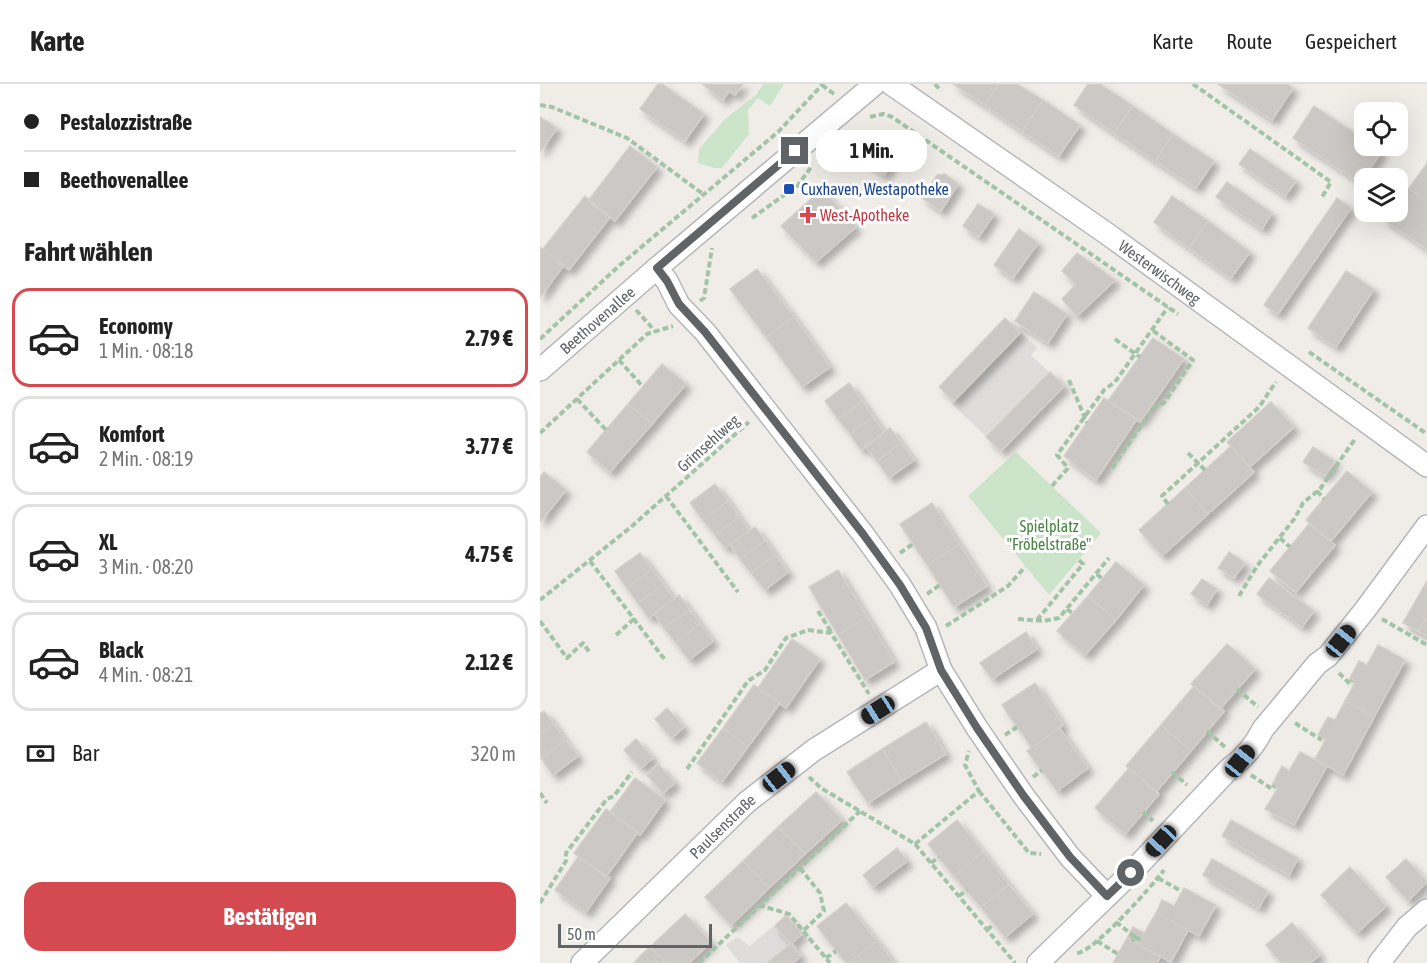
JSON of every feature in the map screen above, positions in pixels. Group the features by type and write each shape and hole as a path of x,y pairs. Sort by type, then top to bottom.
{"street":[{"name":"Beethovenallee","path":"540,370 875,84"},
{"name":"Westerwischweg","path":"891,84 1106,233 1427,466"},
{"path":"657,268 679,304 705,332 765,408 900,585 926,628 941,670 977,728 1023,795 1070,857 1107,896"},
{"path":"1038,963 1107,896 1258,739 1277,712 1317,664 1328,656 1365,610 1427,526"},
{"name":"Paulsenstraße","path":"582,963 735,813 795,764 941,670"},
{"path":"1379,963 1407,927 1427,910"}],"path":[{"path":"540,339 620,265 778,132 823,84"},
{"path":"1193,84 1331,182 1322,197"},
{"path":"540,105 552,107 627,138 703,194"},
{"path":"867,118 883,114 892,117 1188,320"},
{"path":"540,433 647,334 673,326 704,298 712,247"},
{"path":"632,307 656,332"},
{"path":"1052,486 1068,468 1057,455 1104,390 1115,382 1138,355 1168,307"},
{"path":"1112,468 1154,407 1164,403 1193,360 1152,330"},
{"path":"1115,339 1138,355"},
{"path":"619,360 643,387"},
{"path":"1268,376 1286,389"},
{"path":"1069,380 1087,423"},
{"path":"1168,504 1162,496 1243,425 1276,382"},
{"path":"577,399 606,430"},
{"name":"Grimsehlweg","path":"540,600 590,561 765,408"},
{"path":"1349,433 1365,444"},
{"path":"1239,596 1257,566 1295,518 1303,503 1317,491 1356,438"},
{"path":"1188,453 1205,470"},
{"path":"1317,491 1324,499"},
{"path":"666,496 738,592"},
{"path":"1280,538 1290,547"},
{"path":"1018,619 1044,621 1059,618 1109,558"},
{"path":"1036,621 1083,564 1078,560"},
{"path":"590,561 664,660"},
{"path":"928,638 1008,586 1025,567"},
{"path":"1097,574 1102,579"},
{"path":"1067,609 1072,614"},
{"path":"1365,610 1427,645"},
{"path":"818,611 878,710"},
{"path":"616,635 634,619"},
{"path":"540,621 567,658 583,644 590,653"},
{"path":"687,769 748,681 765,670 786,638 808,630 831,633"},
{"path":"1277,712 1320,739 1321,737"},
{"path":"977,728 965,765 980,791 1029,853 1070,857"},
{"path":"795,764 821,788 915,844 1015,963"},
{"path":"1235,764 1272,789 1275,786"},
{"path":"540,903 566,861 566,853 632,772"},
{"path":"915,844 980,791"},
{"path":"540,793 548,803"},
{"path":"699,963 860,811"},
{"path":"931,863 939,857"},
{"path":"800,868 820,893 824,911 803,931"},
{"path":"1158,878 1182,891"},
{"path":"959,896 967,890"},
{"path":"759,905 789,914 830,963"},
{"path":"1116,922 1134,939 1141,940"},
{"path":"987,930 994,924"},
{"path":"1097,941 1118,954"},
{"path":"826,958 836,951"}],"shaded area":[{"path":"1005,318 1038,348 1031,355 1064,386 1001,451 952,404 954,401 939,387"},
{"path":"786,915 802,934 791,944 801,956 793,963 740,963 726,945 737,937 750,946"}],"green space":[{"path":"763,84 784,84 770,106 758,98 748,110 749,134 722,168 698,163 699,149 725,119 756,95"},
{"name":"Spielplatz \"Fröbelstraße\"","path":"1016,452 1101,533 1049,595 968,496"}],"building":[{"path":"658,84 662,84 704,114 685,141 640,109"},
{"path":"702,84 743,84 735,95 729,91 723,100"},
{"path":"953,84 999,84 985,105"},
{"path":"999,84 1017,84 1043,100 1022,131 985,105"},
{"path":"1088,84 1100,84 1133,106 1114,133 1074,105"},
{"path":"1218,84 1287,84 1293,88 1272,120"},
{"path":"1043,100 1080,125 1059,156 1022,131"},
{"path":"1133,106 1173,134 1155,161 1114,133"},
{"path":"1314,106 1354,133 1354,156 1379,156 1370,168 1354,168 1354,179 1293,138"},
{"path":"540,117 557,128 540,152"},
{"path":"1173,134 1214,161 1196,188 1155,161"},
{"path":"879,135 892,143 896,142 902,148 884,175 862,160 866,154 862,151 869,142 874,144"},
{"path":"630,146 657,167 615,221 588,201"},
{"path":"1250,149 1296,181 1285,196 1239,164"},
{"path":"1427,163 1427,201 1409,188"},
{"path":"945,174 958,184 941,211 922,198 937,175"},
{"path":"1227,182 1272,213 1262,229 1216,197"},
{"path":"1408,188 1427,201 1427,249 1387,222 1408,222"},
{"path":"822,189 856,227 816,262 781,226"},
{"path":"585,196 610,217 569,270 543,249"},
{"path":"1172,196 1208,221 1189,248 1154,222"},
{"path":"1337,198 1351,208 1278,314 1264,305"},
{"path":"978,204 994,214 979,237 963,226"},
{"path":"1208,221 1250,252 1231,278 1189,248"},
{"path":"1019,229 1038,243 1013,278 994,265"},
{"path":"540,247 564,265 540,297"},
{"path":"1077,253 1115,280 1077,316 1062,299 1076,284 1062,271"},
{"path":"757,269 794,317 766,337 730,289"},
{"path":"1346,271 1374,289 1336,347 1308,328"},
{"path":"1034,292 1067,314 1048,343 1015,321"},
{"path":"794,317 830,367 802,387 766,337"},
{"path":"1005,318 1020,333 954,401 939,387"},
{"path":"1153,338 1184,359 1140,422 1108,401"},
{"path":"662,364 686,384 652,424 628,404"},
{"path":"1050,372 1064,386 1001,451 986,437"},
{"path":"849,383 862,401 838,419 825,401"},
{"path":"1104,398 1137,419 1096,480 1064,456"},
{"path":"862,401 873,417 850,434 838,419"},
{"path":"1271,402 1294,427 1250,467 1227,442"},
{"path":"628,404 652,424 610,472 587,452"},
{"path":"873,417 884,432 861,450 850,434"},
{"path":"890,428 901,443 877,461 865,446"},
{"path":"901,443 914,460 889,478 877,461"},
{"path":"1231,446 1254,472 1208,514 1185,488"},
{"path":"1313,447 1335,461 1325,476 1303,462"},
{"path":"1347,471 1372,492 1331,541 1306,520"},
{"path":"544,472 566,490 540,522 540,477"},
{"path":"715,484 728,501 703,520 690,503"},
{"path":"1185,488 1208,514 1162,556 1139,530"},
{"path":"728,501 739,517 715,535 703,520"},
{"path":"932,503 959,544 927,565 900,524"},
{"path":"739,517 749,531 725,548 715,535"},
{"path":"1309,524 1335,545 1296,592 1270,571"},
{"path":"755,527 765,540 740,559 730,545"},
{"path":"765,540 775,555 751,573 740,559"},
{"path":"959,544 987,586 954,607 927,565"},
{"path":"1229,552 1245,563 1234,578 1218,568"},
{"path":"640,553 652,569 627,588 615,571"},
{"path":"775,555 788,572 765,590 751,573"},
{"path":"1116,562 1144,585 1116,620 1088,596"},
{"path":"652,569 664,585 638,603 627,588"},
{"path":"838,570 867,617 838,635 809,587"},
{"path":"1269,578 1314,611 1302,627 1257,594"},
{"path":"1202,579 1217,589 1207,605 1191,594"},
{"path":"1427,581 1427,617 1418,631 1403,623"},
{"path":"664,585 674,599 649,618 638,603"},
{"path":"679,595 690,610 664,628 654,614"},
{"path":"1088,596 1116,620 1085,655 1057,631"},
{"path":"690,610 700,624 676,643 664,628"},
{"path":"867,617 894,662 865,680 838,635"},
{"path":"1427,617 1427,636 1418,631"},
{"path":"700,624 713,641 689,660 676,643"},
{"path":"1026,632 1037,649 992,679 980,663"},
{"path":"792,639 820,659 786,708 758,688"},
{"path":"1227,644 1255,669 1220,709 1191,684"},
{"path":"1378,645 1405,660 1374,717 1345,701 1355,683 1349,680 1359,661 1367,665"},
{"path":"1035,683 1063,725 1032,748 1002,705"},
{"path":"754,685 780,703 748,747 723,728"},
{"path":"1194,686 1224,711 1191,751 1161,725"},
{"path":"1345,701 1374,717 1343,775 1315,759 1326,739 1318,735 1328,717 1335,720"},
{"path":"667,708 684,727 672,738 655,719"},
{"path":"544,711 554,724 540,735 540,714"},
{"path":"926,722 946,754 902,781 882,749"},
{"path":"554,724 565,740 541,758 540,735"},
{"path":"1161,725 1191,751 1156,792 1126,766"},
{"path":"723,728 748,747 722,782 697,763"},
{"path":"1059,728 1088,768 1057,791 1027,751"},
{"path":"636,739 653,758 641,768 624,750"},
{"path":"565,740 578,756 553,775 541,758"},
{"path":"882,749 902,781 868,803 847,772"},
{"path":"1300,752 1327,766 1294,825 1265,809 1278,788 1272,785 1282,766 1289,771"},
{"path":"658,764 675,783 663,793 647,775"},
{"path":"1129,768 1159,794 1125,834 1095,808"},
{"path":"635,778 665,800 640,835 610,812"},
{"path":"816,792 842,820 805,854 778,827"},
{"path":"606,809 638,832 606,877 574,853"},
{"path":"957,820 983,852 954,876 928,844"},
{"path":"1231,820 1298,858 1289,875 1222,836"},
{"path":"778,827 805,854 769,888 743,861"},
{"path":"897,848 907,861 873,887 863,875"},
{"path":"983,852 1009,885 981,907 954,876"},
{"path":"578,857 610,878 586,912 555,890"},
{"path":"1212,859 1268,891 1259,908 1203,875"},
{"path":"1406,859 1427,882 1408,901 1386,877"},
{"path":"743,861 769,888 731,925 705,897"},
{"path":"1350,867 1386,906 1357,933 1321,895"},
{"path":"1009,885 1033,914 1005,937 981,907"},
{"path":"1184,888 1216,905 1199,936 1156,913 1162,900 1174,906"},
{"path":"846,903 877,941 849,963 846,963 817,926"},
{"path":"1156,913 1188,930 1171,962 1138,944"},
{"path":"685,914 711,942 689,963 666,963 650,947"},
{"path":"786,915 802,934 791,944 775,926"},
{"path":"1292,923 1320,955 1310,963 1282,963 1266,945"},
{"path":"1133,927 1144,933 1138,944 1127,938"},
{"path":"1127,938 1160,957 1157,963 1113,963"},
{"path":"877,941 894,963 849,963"},
{"path":"791,944 801,956 793,963 767,963"},
{"path":"650,947 666,963 634,963 639,957"}],"place":[{"name":"Cuxhaven, Westapotheke","path":"789,189"},
{"name":"West-Apotheke","path":"808,215"}],"route":[{"path":"795,151 657,268 679,304 705,332 765,408 900,585 926,628 941,670 977,728 1023,795 1070,857 1107,896 1131,873"}]}
